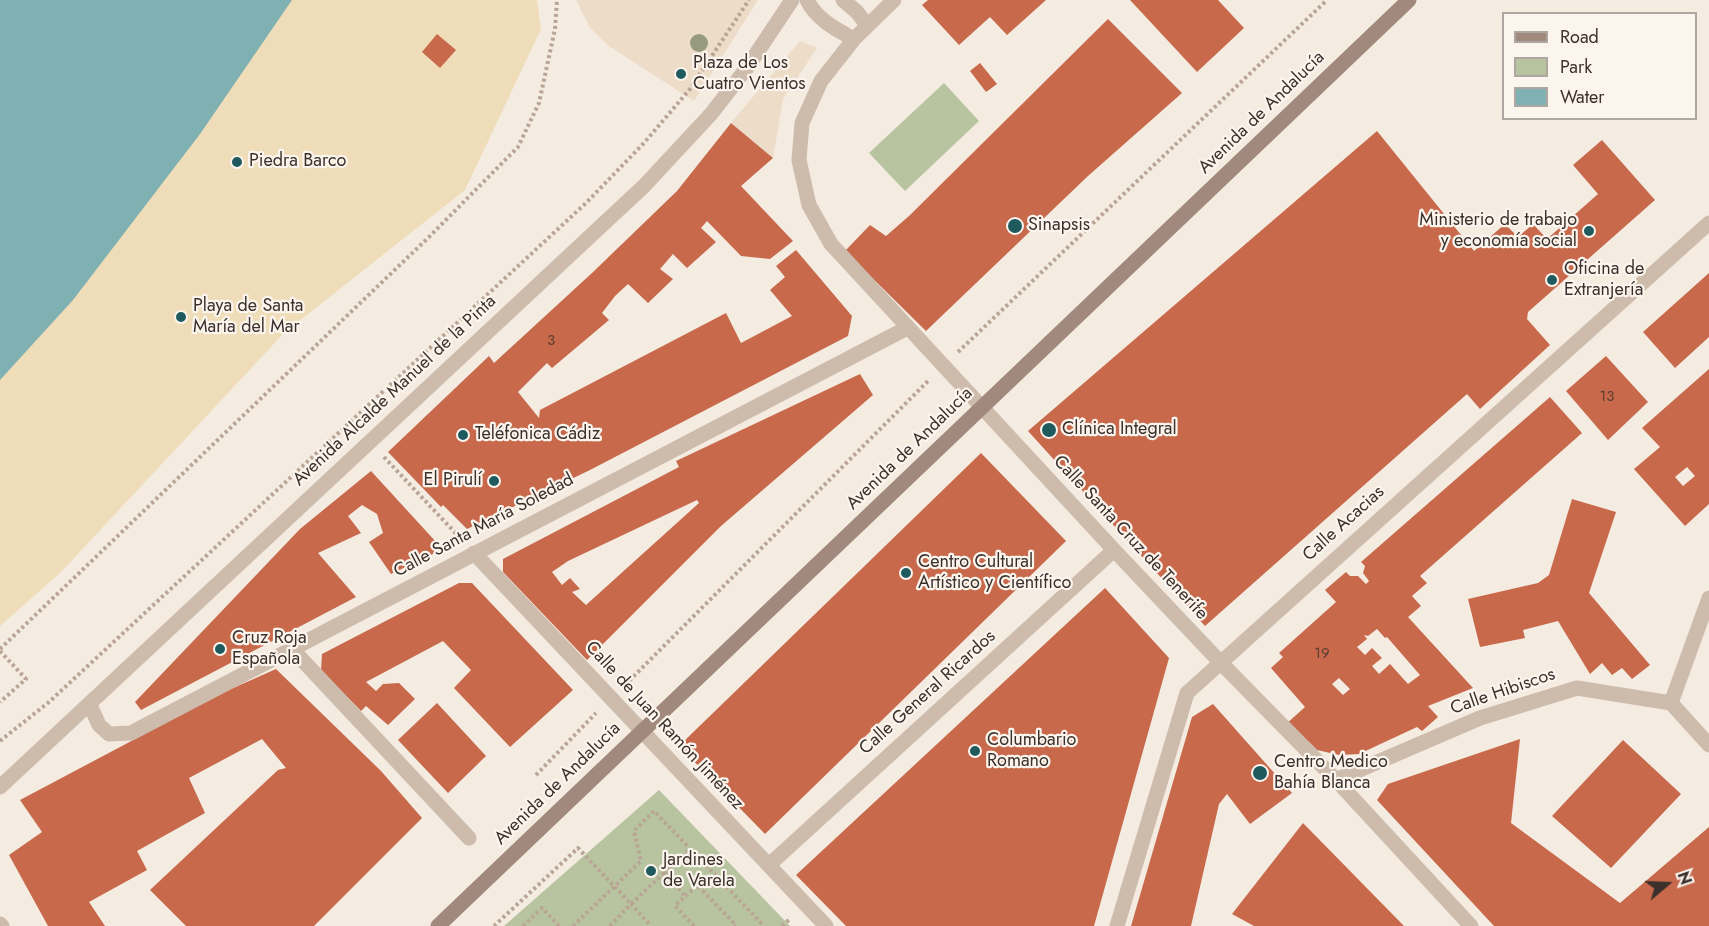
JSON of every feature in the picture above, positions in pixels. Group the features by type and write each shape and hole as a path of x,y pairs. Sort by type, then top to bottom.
{"main road":[{"name":"Avenida de Andalucía","path":"438,926 1408,0"}],"street":[{"name":"Avenida Alcalde Manuel de la Pinta","path":"0,787 644,186 711,114 746,69 792,0"},
{"path":"807,0 828,25 854,39"},
{"path":"843,0 867,25"},
{"name":"Calle Santa Cruz de Tenerife","path":"892,2 854,39 821,81 802,123 799,160 809,205 831,244 1114,550 1336,780 1471,926"},
{"name":"Calle Acacias","path":"1117,926 1187,693 1709,223"},
{"name":"Calle Santa María Soledad","path":"90,705 99,725 109,734 131,733 907,328"},
{"name":"Calle General Ricardos","path":"769,865 1114,550"},
{"name":"Calle de Juan Ramón Jiménez","path":"474,553 826,926"},
{"path":"1709,598 1671,703 1709,745"},
{"path":"292,649 469,838"},
{"name":"Calle Hibiscos","path":"1336,780 1480,718 1577,688 1671,703"}],"path":[{"path":"0,702 26,679 0,650 430,236 518,147 539,103 555,29 557,0"},
{"path":"0,741 49,702 587,202 645,143 690,88 749,0"},
{"path":"369,442 474,553"},
{"path":"573,926 641,861 634,831 654,811 764,926"},
{"path":"494,926 578,848 651,926"},
{"path":"610,926 690,849"},
{"path":"664,873 685,896"},
{"path":"694,926 675,906 697,885 736,925 734,926"},
{"path":"523,926 542,908 559,926"},
{"path":"782,926 790,919"}],"green space":[{"path":"944,83 979,121 905,191 869,153"},
{"name":"Jardines de Varela","path":"659,790 790,926 504,926"}],"sand":[{"name":"Playa de Santa María del Mar","path":"0,0 537,0 541,29 465,190 284,333 61,572 0,626"}],"shaded area":[{"name":"Plaza de Los Cuatro Vientos","path":"576,0 758,0 694,101 609,46 590,28"},
{"path":"800,41 817,48 783,99 773,158 731,123"}],"water":[{"path":"0,0 292,0 200,134 73,300 0,380"}],"building":[{"path":"928,0 1046,0 1007,35 990,17 959,45 922,5"},
{"path":"1130,0 1218,0 1244,28 1197,72"},
{"path":"1108,19 1182,93 1088,176 926,331 845,251 870,225 886,236 909,216"},
{"path":"437,34 456,50 440,68 422,52"},
{"path":"980,63 997,84 986,92 970,71"},
{"path":"731,123 773,158 741,186 793,241 770,259 741,256 707,221 701,228 716,242 687,268 673,254 660,269 673,279 648,303 628,284 602,313 609,320 552,368 547,363 518,392 539,418 540,410 726,313 741,343 792,316 770,290 785,277 776,266 796,250 852,316 848,336 590,470 467,529 443,505 441,507 388,452 489,356 494,363 592,273 677,191"},
{"path":"1377,131 1474,251 1505,224 1518,237 1533,224 1547,239 1598,194 1573,165 1602,140 1655,200 1528,312 1527,319 1550,345 1480,409 1467,394 1205,626 1028,431"},
{"path":"1709,273 1709,337 1675,368 1643,332"},
{"path":"1606,356 1648,402 1608,440 1566,391"},
{"path":"1709,369 1709,504 1685,526 1634,469 1660,447 1642,428","holes":["1687,467 1695,476 1683,486 1675,477"]},
{"path":"860,374 873,395 721,526 587,660 503,572 503,559 679,467 676,461","holes":["697,500 699,503 586,605 572,592 580,589 570,578 562,585 552,572 568,561"]},
{"path":"1550,397 1582,433 1420,576 1427,583 1412,596 1421,606 1408,617 1473,688 1428,706 1438,717 1422,731 1417,727 1359,754 1339,755 1317,750 1308,741 1304,745 1285,725 1305,707 1271,668 1283,657 1279,653 1336,602 1325,590 1346,572 1350,576 1358,576 1366,584 1369,581 1363,573 1365,566 1361,562","holes":["1377,629 1385,638 1387,637 1420,675 1408,684 1390,664 1379,674 1372,666 1382,658 1372,648 1365,655 1357,647 1367,639 1364,635 1368,636","1339,678 1350,689 1343,695 1332,684"]},
{"path":"981,453 1066,541 765,834 679,746"},
{"name":"Cruz Roja Española","path":"371,471 437,543 437,552 391,574 369,542 383,533 377,514 362,505 348,516 361,533 318,553 356,597 141,710 135,702 300,529"},
{"path":"1572,499 1616,512 1589,593 1650,665 1632,679 1622,668 1612,675 1602,663 1590,674 1558,621 1523,630 1525,638 1480,647 1468,599 1538,583 1549,575"},
{"path":"459,583 472,583 573,690 510,747 454,688 471,670 443,641 366,682 376,691 383,684 399,683 415,699 388,725 366,706 361,711 321,670 322,654"},
{"path":"1105,588 1169,658 1094,926 846,926 796,875"},
{"path":"276,669 381,771 422,818 314,926 186,926 150,890 278,770 286,768 262,739 189,778 205,813 137,851 147,870 89,902 105,926 48,926 9,855 42,832 20,800 222,693"},
{"path":"437,703 486,756 448,793 398,740"},
{"path":"1213,704 1292,793 1250,824 1227,794 1219,804 1191,926 1131,926 1192,717"},
{"path":"1520,739 1511,823 1620,903 1709,827 1709,926 1494,926 1377,800 1388,784"},
{"path":"1623,740 1681,794 1611,868 1552,816"},
{"path":"1303,823 1404,926 1254,926 1232,914"}],"place":[{"name":"Plaza de Los Cuatro Vientos","path":"681,74"},
{"name":"Piedra Barco","path":"237,162"},
{"name":"Sinapsis","path":"1015,226"},
{"name":"Ministerio de trabajo y economía social","path":"1589,231"},
{"name":"Oficina de Extranjería","path":"1552,280"},
{"name":"Playa de Santa María del Mar","path":"181,317"},
{"name":"Clínica Integral","path":"1049,430"},
{"name":"Teléfonica Cádiz","path":"463,435"},
{"name":"El Pirulí","path":"494,481"},
{"name":"Centro Cultural Artístico y Científico","path":"906,573"},
{"name":"Cruz Roja Española","path":"220,649"},
{"name":"Columbario Romano","path":"975,751"},
{"name":"Centro Medico Bahía Blanca","path":"1260,773"},
{"name":"Jardines de Varela","path":"651,871"}]}
